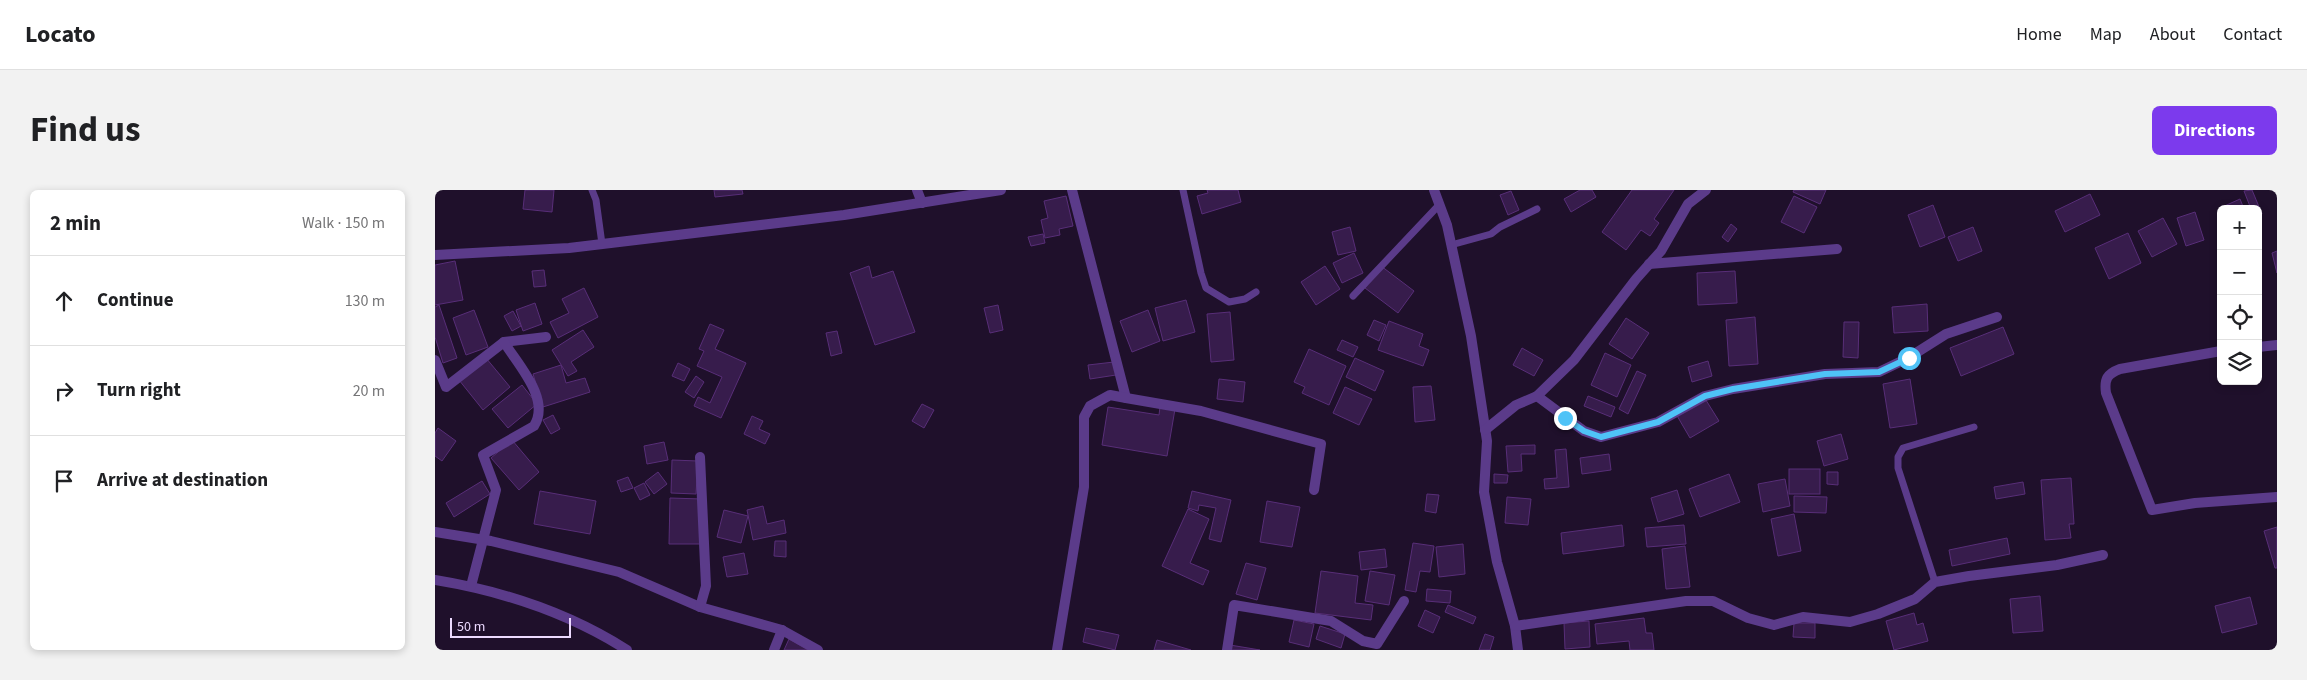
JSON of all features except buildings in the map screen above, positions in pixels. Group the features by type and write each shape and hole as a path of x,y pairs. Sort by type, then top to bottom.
{"street":[{"path":"917,190 922,203"},
{"path":"435,255 569,248 844,215 1001,190"},
{"path":"1072,190 1126,398"},
{"path":"1434,190 1451,245 1471,336 1487,441 1484,492 1497,562 1515,626 1518,650"},
{"path":"1485,430 1516,405 1537,396 1574,360 1661,251 1688,204 1706,190"},
{"path":"1649,264 1837,249"},
{"path":"1537,396 1584,431 1601,437 1658,422 1705,396 1733,389 1825,374 1879,372 1909,358 1946,334 1997,317"},
{"path":"435,360 446,387 504,342 546,337"},
{"path":"471,586 497,490 483,455 534,426 539,418 537,393 504,342"},
{"path":"2262,347 2277,345"},
{"path":"2217,351 2120,369 2108,374 2105,381 2106,393 2152,510 2195,503 2277,497"},
{"path":"1057,650 1084,487 1085,417 1089,406 1100,399 1110,395 1201,411 1321,444 1314,490"},
{"path":"700,457 707,586 700,607"},
{"path":"435,532 484,540 619,572 700,607 782,630 818,650"},
{"path":"1515,626 1686,601 1713,601 1748,618 1774,625 1803,617 1850,622 1878,614 1915,599 1935,582 2057,565 2103,555"},
{"path":"435,580 471,586 569,618 627,650"},
{"path":"1227,650 1234,605 1331,621 1360,646 1377,644 1404,601"},
{"path":"774,650 782,630"}],"lane":[{"path":"592,190 596,200 602,244"},
{"path":"1183,190 1206,288 1215,296 1229,302 1245,299 1256,292"},
{"path":"1353,296 1439,205"},
{"path":"1451,245 1491,234 1500,227 1537,209"},
{"path":"1935,582 1898,468 1898,457 1903,448 1974,427"}],"route":[{"path":"1565,418 1584,431 1601,437 1658,422 1705,396 1733,389 1825,374 1879,372 1909,358"}]}
